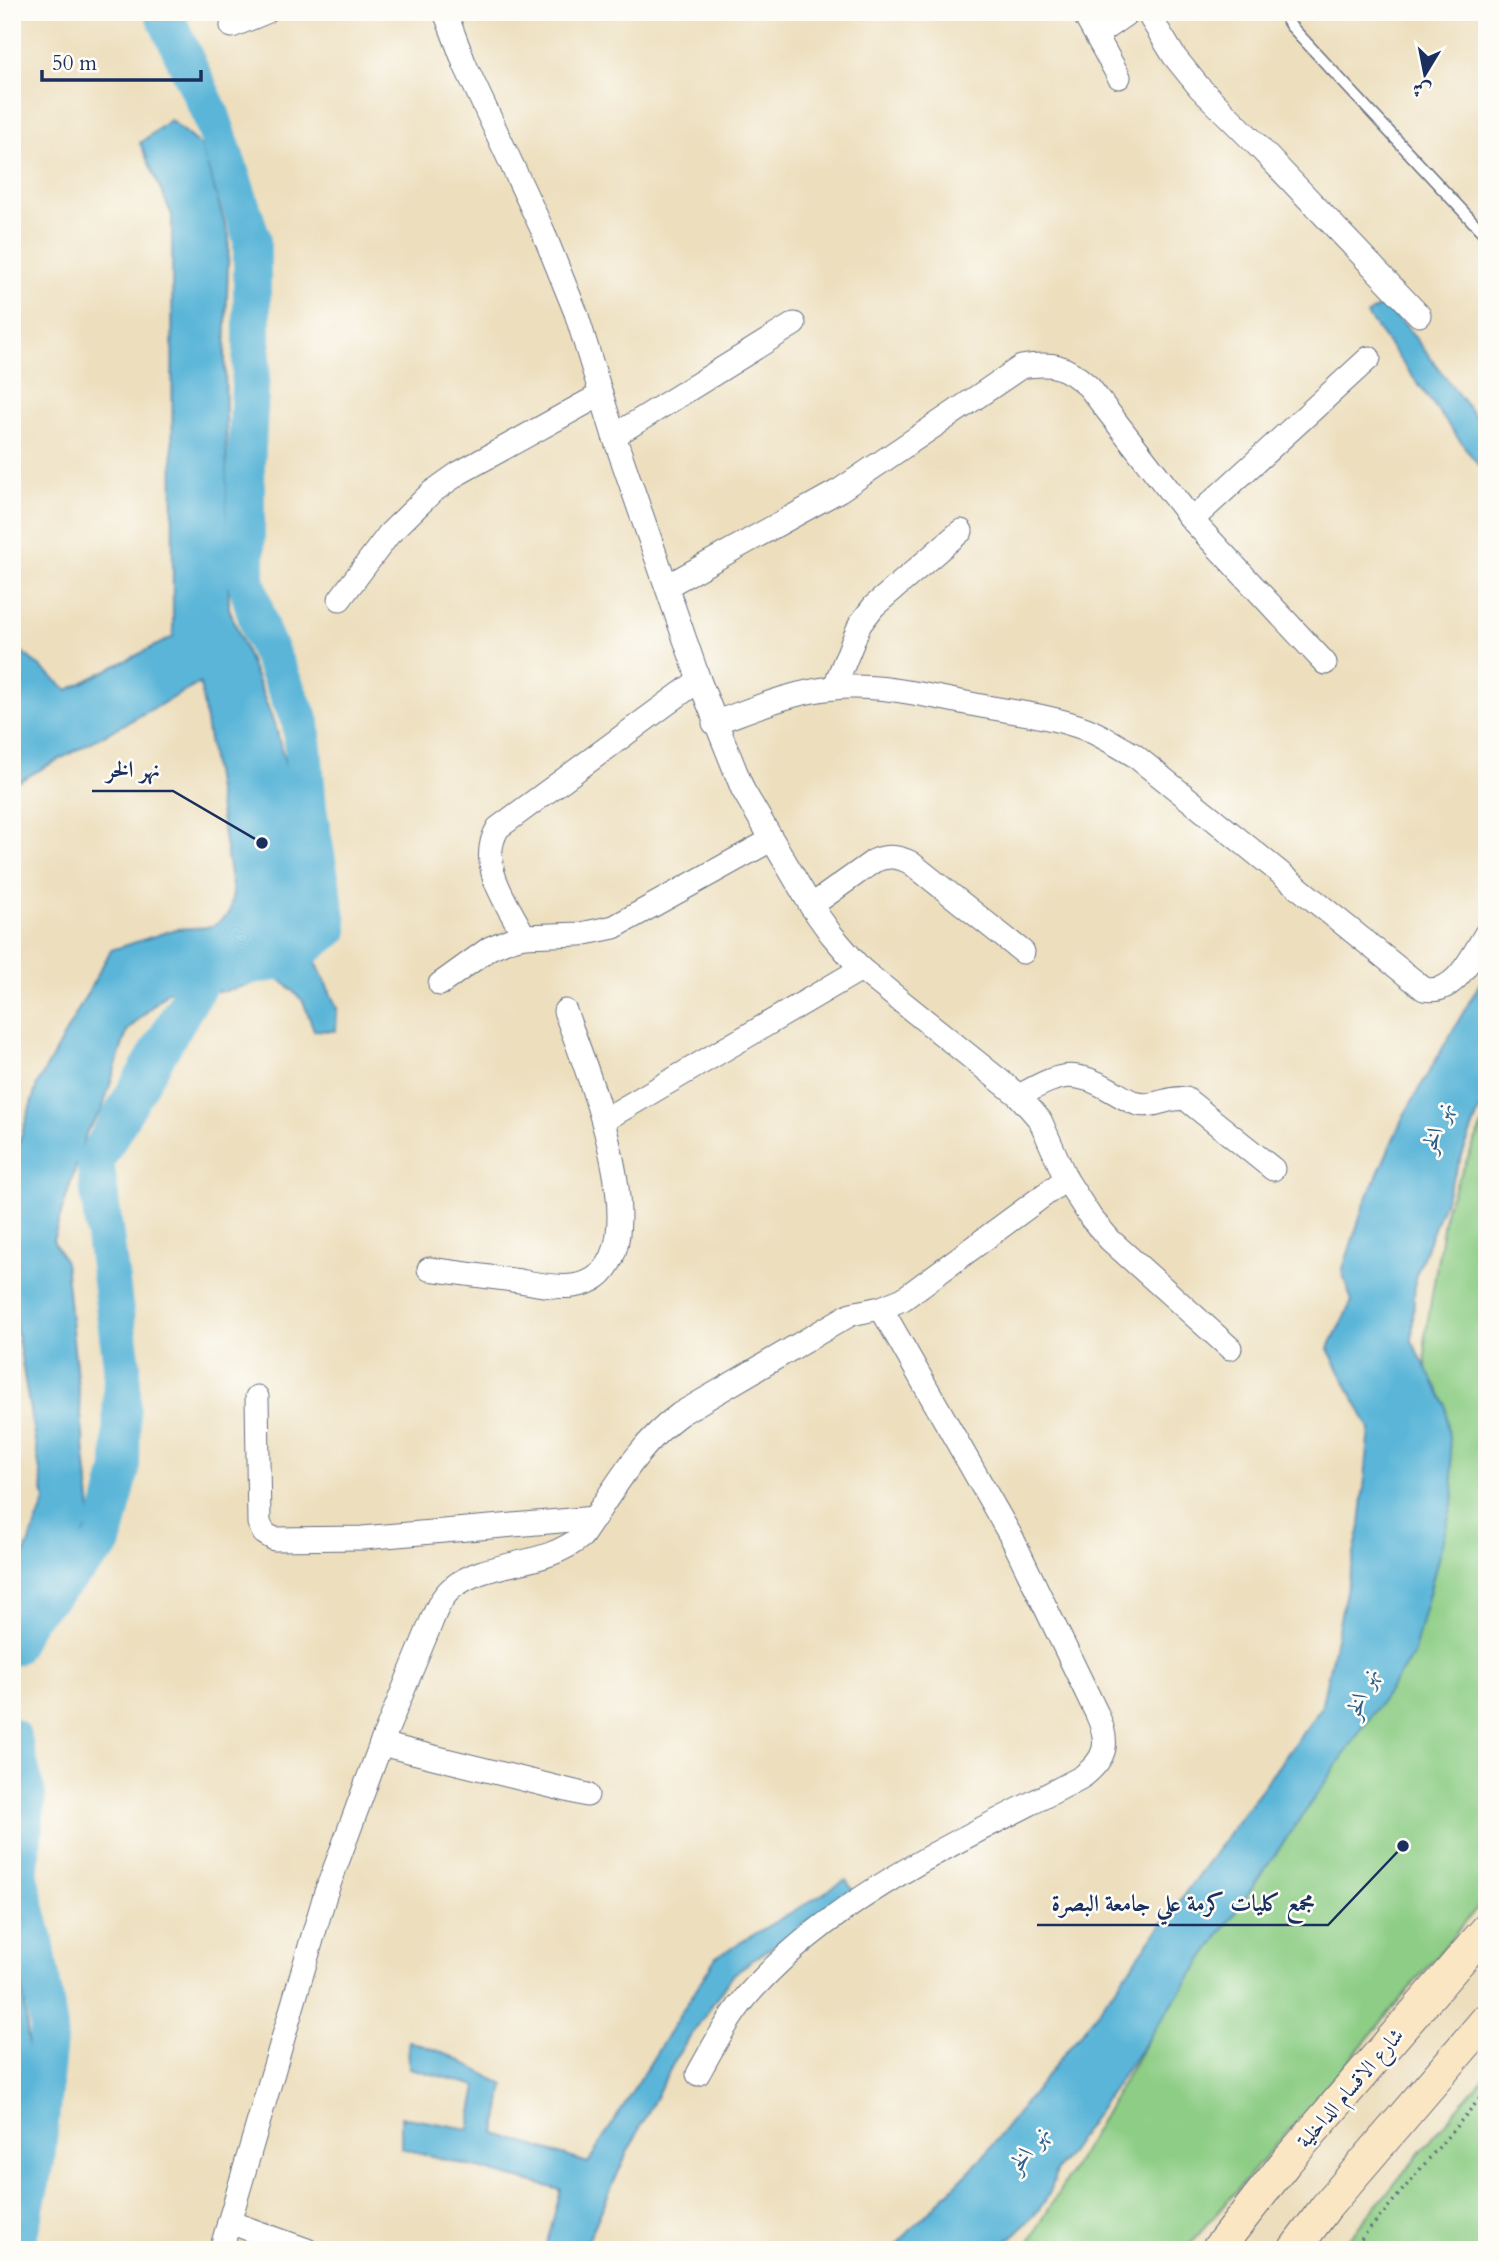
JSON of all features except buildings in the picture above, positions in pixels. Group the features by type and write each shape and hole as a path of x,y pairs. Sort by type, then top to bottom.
{"street":[{"path":"232,26 265,12"},
{"path":"445,12 465,65 547,241 576,313 600,395 714,723 743,790 771,840 811,906 861,969 1019,1096 1040,1120 1066,1179 1110,1240 1230,1348"},
{"path":"1083,12 1119,77"},
{"path":"1096,34 1129,12"},
{"path":"1147,12 1199,88 1419,315"},
{"path":"614,436 793,324"},
{"path":"1192,520 1369,358"},
{"path":"667,586 841,490 1021,367 1046,363 1071,370 1089,387 1192,520 1325,663"},
{"path":"340,599 389,534 432,492 459,473 600,395"},
{"path":"834,688 852,642 867,615 961,531"},
{"path":"524,936 492,874 488,856 491,840 498,828 699,680"},
{"path":"714,723 772,702 834,688 873,688 916,694 1063,722 1088,730 1133,755 1424,989 1433,991 1451,985 1487,932"},
{"path":"440,984 491,948 524,936 581,934 614,927 771,840"},
{"path":"811,906 874,861 895,857 911,863 1023,952"},
{"path":"604,1120 861,969"},
{"path":"429,1269 574,1286 597,1278 610,1261 616,1243 619,1213 616,1174 604,1120 565,1011"},
{"path":"1019,1096 1049,1080 1070,1075 1093,1080 1144,1105 1177,1097 1186,1099 1273,1169"},
{"path":"221,2250 325,1895 381,1744 438,1607 450,1589 465,1579 550,1555 570,1546 582,1536 643,1447 671,1420 694,1404 851,1314 881,1308 904,1299 1066,1179"},
{"path":"698,2074 751,1990 796,1947 858,1901 931,1856 1082,1777 1097,1766 1104,1749 1105,1731 1013,1541 881,1308"},
{"path":"257,1397 259,1523 264,1533 274,1539 362,1538 595,1518"},
{"path":"381,1744 587,1795"},
{"name":"شارع الاقسام الداخلية","path":"1217,2250 1286,2162 1487,1929"},
{"path":"1294,2250 1487,2019"},
{"path":"229,2222 307,2250"}],"lane":[{"path":"1282,12 1290,25 1487,237"}],"path":[{"path":"1352,2250 1487,2090"}],"green space":[{"path":"1487,1114 1487,1896 1185,2250 1025,2250 1434,1549 1425,1338 1446,1208"},
{"path":"1487,2073 1487,2250 1339,2250"}],"water":[{"path":"170,120 202,147 229,237 225,356 229,608 276,728 293,793 315,960 337,1008 336,1031 314,1030 303,1001 278,977 225,991 167,992 127,1031 102,1110 87,1131 53,1240 65,1262 92,1521 67,1563 12,1630 12,1564 24,1555 45,1501 12,1303 12,1144 18,1146 37,1085 111,950 176,929 212,927 229,914 233,893 200,683 12,785 12,656 21,651 68,690 173,637 172,215 140,143"},
{"path":"1381,305 1406,326 1487,432 1487,477 1367,315"},
{"name":"نهر الخر","path":"1487,971 1487,1098 1484,1098 1415,1278 1412,1341 1446,1405 1454,1497 1413,1655 1055,2173 1048,2196 1034,2216 997,2250 891,2250 981,2159 1102,2006 1321,1708 1360,1526 1370,1429 1328,1349 1352,1301 1342,1272 1364,1205 1403,1117"},
{"path":"846,1880 853,1890 733,1974 677,2056 626,2155 584,2250 545,2250 561,2190 401,2148 401,2117 469,2129 477,2086 409,2068 408,2041 448,2054 504,2085 496,2134 588,2163 716,1957"},
{"path":"12,1914 23,1983 32,2084 12,2181"}],"waterway":[{"path":"12,1647 29,1616 103,1542 121,1469 122,1365 95,1161 206,971 286,961 329,929 308,809 301,723 261,632 246,579 252,239 211,115 163,12"},
{"path":"12,1737 27,1794 19,1877 35,1941 49,2029 36,2161 15,2250"}],"place":[{"name":"نهر الخر","path":"262,843"},
{"name":"مجمع كليات كرمة علي جامعة البصرة","path":"1403,1846"}]}
